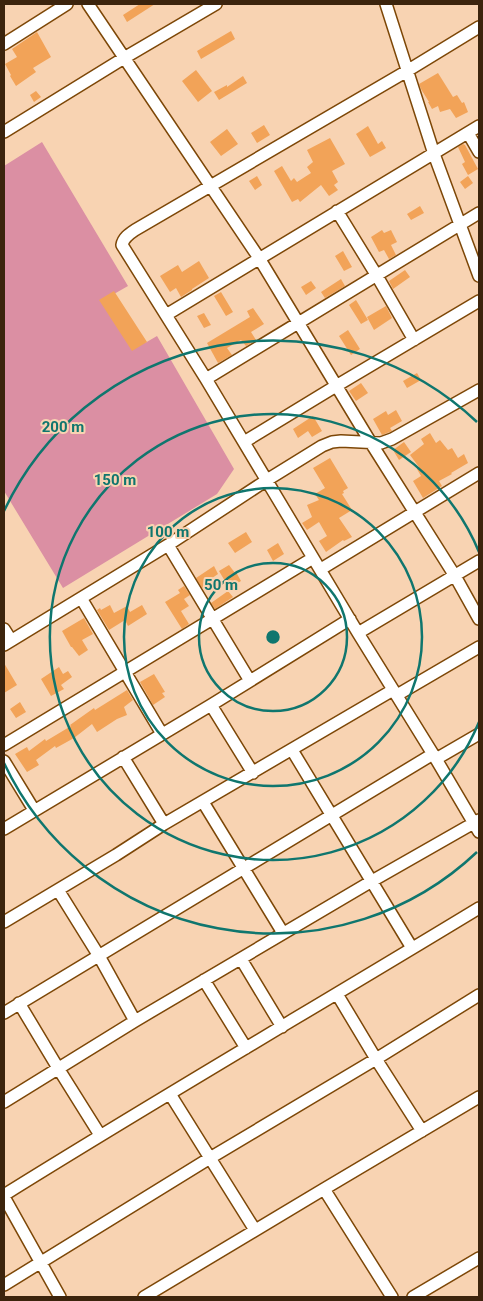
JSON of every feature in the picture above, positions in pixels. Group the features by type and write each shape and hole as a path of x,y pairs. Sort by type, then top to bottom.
{"street":[{"path":"4,44 67,4"},
{"path":"88,4 259,258 336,386 455,576 479,619"},
{"path":"4,132 216,4"},
{"path":"386,4 434,154 479,276"},
{"path":"4,1102 135,1021 372,881 477,825 350,620 206,379 122,245 126,236 135,230 479,27"},
{"path":"166,315 479,126"},
{"path":"468,133 479,152"},
{"path":"337,211 414,340"},
{"path":"206,379 479,214"},
{"path":"244,442 479,301"},
{"path":"4,629 7,643 168,545 322,446 341,441 381,443 392,439 479,390"},
{"path":"321,569 479,474"},
{"path":"168,545 250,681"},
{"path":"4,745 313,558"},
{"path":"358,633 479,561"},
{"path":"81,598 162,734"},
{"path":"4,829 350,620"},
{"path":"4,922 164,824 479,646"},
{"path":"211,705 252,773"},
{"path":"4,1013 332,815 435,756 479,734"},
{"path":"292,750 412,948"},
{"path":"123,756 164,824"},
{"path":"4,760 34,810"},
{"path":"203,802 284,933"},
{"path":"58,890 135,1021"},
{"path":"60,1297 4,1196 100,1135 479,908"},
{"path":"241,959 282,1027"},
{"path":"204,980 246,1048"},
{"path":"337,994 422,1131"},
{"path":"4,1284 479,995"},
{"path":"19,1003 100,1135"},
{"path":"170,1094 255,1230"},
{"path":"144,1297 479,1097"},
{"path":"324,1189 392,1297"},
{"path":"413,1297 479,1258"}],"shaded area":[{"path":"42,142 128,286 114,294 145,343 157,336 234,469 217,494 63,588 4,491 4,166"}],"building":[{"path":"140,4 155,4 127,22 123,15"},
{"path":"231,31 235,39 201,59 197,51"},
{"path":"37,32 51,57 33,68 36,72 16,86 5,64 17,57 12,49"},
{"path":"196,70 212,91 198,102 182,81"},
{"path":"438,73 453,97 457,95 462,103 464,102 468,112 456,118 450,109 440,112 438,106 432,109 419,84"},
{"path":"243,76 247,83 219,100 214,92 227,85 227,87"},
{"path":"36,91 41,97 34,102 30,95"},
{"path":"264,125 270,135 257,143 251,133"},
{"path":"368,126 378,144 382,141 386,148 370,157 356,134"},
{"path":"227,129 238,144 221,156 210,142"},
{"path":"330,138 345,164 332,171 338,182 334,185 338,190 329,196 321,185 300,202 298,199 292,202 274,171 282,166 291,181 294,178 297,182 311,173 307,167 313,162 307,150"},
{"path":"463,144 478,169 468,175 462,164 465,162 458,147"},
{"path":"257,176 262,185 255,190 249,181"},
{"path":"468,176 473,183 465,189 460,182"},
{"path":"420,206 424,213 411,220 407,214"},
{"path":"382,230 384,233 391,230 397,242 391,245 396,255 389,259 384,250 379,252 371,237"},
{"path":"343,251 352,267 344,271 335,256"},
{"path":"199,261 209,278 181,297 176,288 170,292 160,276 178,265 182,272"},
{"path":"405,270 410,277 393,289 389,281"},
{"path":"341,279 345,286 325,298 321,292"},
{"path":"311,281 316,288 306,295 301,287"},
{"path":"114,291 147,342 132,351 99,300"},
{"path":"221,292 233,312 226,316 214,296"},
{"path":"356,300 368,320 361,324 349,305"},
{"path":"386,306 392,318 374,330 367,317"},
{"path":"253,308 264,324 251,332 256,340 246,346 241,340 227,348 232,355 218,363 207,343 250,317 247,311"},
{"path":"204,313 211,325 204,328 197,316"},
{"path":"348,330 360,349 351,355 339,336"},
{"path":"417,373 421,380 407,388 403,381"},
{"path":"361,383 368,393 356,401 349,391"},
{"path":"396,410 402,421 390,428 392,431 382,435 373,419 386,411 388,415"},
{"path":"313,416 322,431 312,437 308,431 298,438 293,429"},
{"path":"430,433 436,443 440,440 448,450 452,448 458,458 464,454 468,463 439,481 442,486 423,498 413,481 421,476 417,469 419,467 410,455 424,444 421,439"},
{"path":"404,442 411,452 399,460 393,450"},
{"path":"330,458 348,488 342,494 352,510 339,518 352,537 343,540 326,552 319,541 327,536 319,522 307,530 302,523 312,517 307,505 319,500 315,494 325,488 313,468"},
{"path":"246,532 252,542 235,553 228,543"},
{"path":"278,543 284,554 273,561 267,550"},
{"path":"229,565 241,581 229,588 219,571"},
{"path":"214,566 218,574 205,583 206,586 202,588 196,578"},
{"path":"184,586 190,595 184,599 189,606 181,611 189,624 182,629 165,602 180,593 178,590"},
{"path":"228,591 233,597 215,609 211,603"},
{"path":"110,605 114,613 127,606 130,612 142,605 147,614 128,626 125,620 109,630 97,610"},
{"path":"84,618 93,634 82,640 88,650 79,656 71,647 62,631"},
{"path":"4,663 17,685 4,693"},
{"path":"59,667 63,674 68,671 72,677 61,685 64,689 51,696 41,679"},
{"path":"154,674 165,692 162,693 165,697 153,705 140,682"},
{"path":"127,690 133,700 124,707 127,715 97,732 92,724 74,738 56,748 55,746 36,760 39,765 27,772 15,754 27,747 29,751 45,739 46,741 71,726 94,708 95,710"},
{"path":"20,702 26,712 16,718 10,709"}]}
